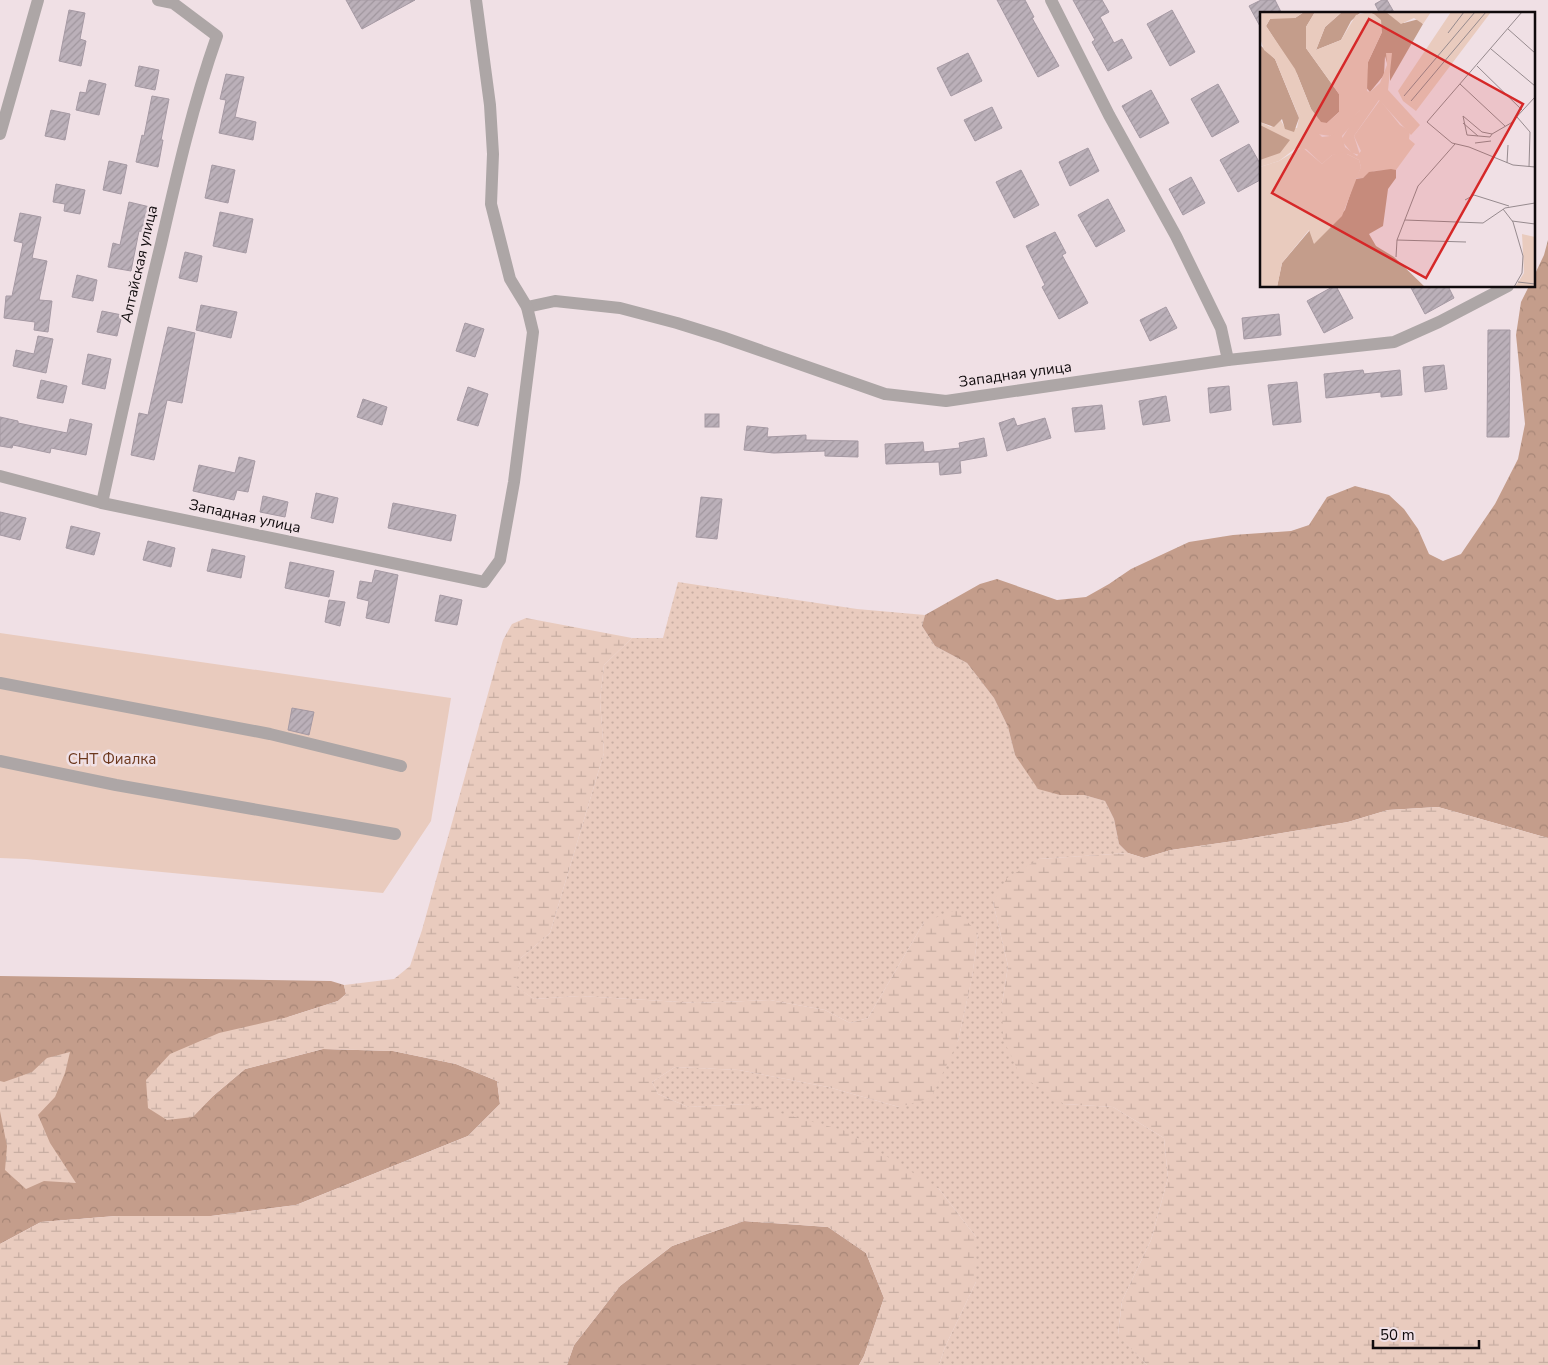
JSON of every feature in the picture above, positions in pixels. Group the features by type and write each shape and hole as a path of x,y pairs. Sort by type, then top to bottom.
{"street":[{"path":"0,134 38,0"},
{"name":"Алтайская улица","path":"102,503 129,378 179,168 206,66 217,36 173,3 158,0"},
{"path":"476,0 490,105 493,154 491,204 510,279 526,307"},
{"path":"1051,0 1109,116 1176,236 1221,328 1228,360"},
{"name":"Западная улица","path":"0,476 102,503 484,582 500,560 514,482 533,332 526,307 555,301 620,308 722,337 885,394 946,401 1228,360 1394,342 1439,322 1504,288"},
{"path":"0,683 270,734 401,766"},
{"path":"0,761 116,785 395,834"}],"green space":[{"path":"1548,240 1548,838 1438,807 1388,810 1348,822 1171,850 1144,858 1128,853 1119,844 1114,819 1105,801 1084,795 1060,795 1038,789 1015,755 1008,727 994,698 967,663 935,646 922,626 925,615 980,584 997,579 1057,600 1086,597 1131,569 1189,542 1233,535 1291,531 1309,525 1327,497 1355,486 1389,495 1404,509 1418,529 1429,554 1443,561 1461,554 1495,504 1518,459 1525,424 1516,335 1521,302 1528,288 1536,288 1536,272 1544,255"},
{"path":"678,582 857,609 925,615 922,626 935,646 967,663 994,698 1008,727 1015,755 1060,795 1084,795 1105,801 1114,819 1119,844 1128,853 1039,859 993,902 1008,966 1002,1004 1064,1104 1113,1107 1164,1138 1168,1178 1151,1240 1122,1301 1118,1334 1147,1365 939,1365 945,1347 976,1282 976,1237 939,1189 747,1104 688,1107 658,1094 652,1082 675,1067 739,1070 828,1087 899,1107 958,1041 972,977 978,933 924,922 868,1018 850,1023 825,1010 770,1000 697,1003 580,996 534,999 513,985 521,958 550,933 604,753 600,701 604,665 632,638 663,638"},
{"path":"526,618 632,638 604,665 600,701 604,753 550,933 521,958 514,985 534,999 580,996 697,1003 770,1000 825,1010 850,1023 868,1018 924,922 956,910 978,933 972,978 958,1041 931,1098 899,1107 828,1087 739,1070 675,1067 652,1082 658,1094 688,1107 747,1104 846,1131 939,1189 976,1237 976,1282 945,1347 939,1365 859,1365 864,1356 884,1298 866,1253 828,1227 744,1221 672,1246 620,1286 574,1345 567,1365 0,1365 0,1244 41,1222 116,1216 211,1216 296,1205 468,1136 500,1104 497,1081 456,1064 393,1051 323,1049 245,1069 213,1096 193,1117 167,1120 148,1108 146,1080 170,1054 219,1033 288,1017 338,1001 346,994 344,985 394,979 410,966 422,930 503,640 512,624"},
{"name":"СНТ Фиалка","path":"0,633 451,698 431,821 383,893 0,858"},
{"path":"1438,807 1548,838 1548,1365 1147,1365 1118,1335 1122,1301 1151,1240 1168,1178 1164,1138 1113,1107 1064,1104 1020,1075 1003,1039 1002,1004 1008,966 993,902 1007,878 1039,859 1128,853 1144,858 1171,850 1348,822 1388,810"},
{"path":"0,976 331,981 344,985 346,994 338,1001 288,1017 193,1116 245,1069 323,1049 393,1051 456,1064 497,1081 500,1104 468,1136 296,1205 211,1216 116,1216 41,1222 0,1244"},
{"path":"70,1052 65,1073 55,1097 38,1115 50,1143 76,1183 44,1181 26,1189 5,1170 7,1146 0,1111 0,1081 4,1082 32,1072 47,1058"},
{"path":"744,1221 828,1227 866,1253 884,1298 864,1356 859,1365 567,1365 574,1345 620,1286 672,1246"}],"building":[{"path":"346,0 415,0 362,29"},
{"path":"997,0 1025,0 1034,17 1032,18 1059,66 1038,77"},
{"path":"1073,0 1102,0 1109,12 1100,17 1114,43 1122,39 1132,58 1108,71 1092,42 1095,40"},
{"path":"1261,0 1275,0 1281,12 1260,12 1260,26 1249,6"},
{"path":"1382,0 1387,0 1394,12 1379,12 1375,4"},
{"path":"69,10 85,13 80,39 86,41 81,66 59,61"},
{"path":"1172,10 1195,52 1170,66 1147,24"},
{"path":"968,53 982,81 951,96 937,68"},
{"path":"139,66 159,70 155,90 135,86"},
{"path":"226,74 244,77 235,117 256,122 253,140 219,133 226,100 220,99"},
{"path":"89,80 106,84 99,115 76,110 80,92 86,93"},
{"path":"1218,84 1239,122 1212,137 1191,99"},
{"path":"1151,90 1169,123 1140,138 1122,106"},
{"path":"152,96 169,99 158,167 136,162 142,135 144,136"},
{"path":"992,107 1002,128 975,141 964,120"},
{"path":"51,110 70,114 65,140 45,136"},
{"path":"1249,144 1260,163 1260,180 1238,192 1220,160"},
{"path":"1088,148 1099,171 1070,186 1059,162"},
{"path":"109,161 127,165 121,194 103,190"},
{"path":"212,165 235,170 228,203 205,198"},
{"path":"1021,170 1039,205 1014,218 996,182"},
{"path":"1191,177 1205,203 1183,215 1169,189"},
{"path":"56,184 85,190 80,214 64,211 65,204 53,202"},
{"path":"1108,199 1125,231 1096,247 1078,215"},
{"path":"129,202 150,207 145,232 139,231 131,271 108,267 113,243 120,245"},
{"path":"220,212 253,219 246,253 213,246"},
{"path":"20,213 41,217 32,258 47,261 39,300 52,301 48,332 34,330 35,322 4,318 6,296 12,296 23,243 14,241"},
{"path":"1055,232 1066,253 1062,255 1088,303 1059,319 1042,287 1045,285 1026,246"},
{"path":"185,252 202,256 197,282 179,278"},
{"path":"77,275 97,280 93,301 72,297"},
{"path":"1330,288 1337,288 1353,318 1324,333 1307,301"},
{"path":"1411,288 1449,288 1454,298 1425,314"},
{"path":"201,305 237,312 231,338 196,330"},
{"path":"1166,307 1177,328 1150,341 1140,320"},
{"path":"102,311 122,315 117,336 97,332"},
{"path":"1279,314 1281,335 1244,339 1242,318"},
{"path":"465,323 484,329 475,357 456,351"},
{"path":"168,327 195,333 182,403 167,400 154,460 131,455 139,413 148,415"},
{"path":"1488,330 1510,330 1509,437 1487,437"},
{"path":"38,336 53,339 46,373 13,366 16,350 34,354"},
{"path":"88,354 111,359 105,389 82,384"},
{"path":"1444,365 1447,389 1425,392 1423,367"},
{"path":"1363,370 1364,374 1400,370 1402,395 1381,397 1381,392 1326,398 1324,374"},
{"path":"41,380 67,386 63,403 37,398"},
{"path":"1297,382 1301,422 1273,425 1268,385"},
{"path":"1229,386 1231,410 1210,413 1208,388"},
{"path":"468,387 488,394 478,426 457,420"},
{"path":"1166,396 1170,421 1143,425 1139,401"},
{"path":"363,399 387,407 382,425 357,417"},
{"path":"1102,405 1105,429 1075,432 1072,408"},
{"path":"705,414 719,414 719,427 705,427"},
{"path":"0,417 18,421 18,423 67,433 70,419 92,424 86,455 51,448 50,453 13,445 12,448 0,446"},
{"path":"1014,418 1017,426 1045,418 1051,438 1007,451 999,423"},
{"path":"747,426 768,428 767,437 806,435 806,440 858,441 858,457 825,456 825,451 774,453 744,450"},
{"path":"984,438 987,456 960,461 961,473 940,475 939,462 886,464 885,444 923,442 924,452 960,448 959,443"},
{"path":"239,457 255,461 248,492 237,490 234,500 193,491 199,465 235,473"},
{"path":"316,493 338,498 333,523 311,518"},
{"path":"263,496 288,502 285,517 260,512"},
{"path":"701,497 722,499 717,539 696,537"},
{"path":"393,503 456,515 451,541 388,528"},
{"path":"0,512 26,518 20,540 0,535"},
{"path":"71,526 100,533 94,555 66,548"},
{"path":"148,541 175,548 171,567 143,560"},
{"path":"212,549 245,556 241,578 207,571"},
{"path":"290,562 334,571 329,597 285,588"},
{"path":"375,570 398,575 389,623 366,618 369,601 357,598 360,581 372,583"},
{"path":"440,595 462,600 457,625 435,621"},
{"path":"329,600 345,602 340,626 325,622"},
{"path":"292,708 314,712 309,735 288,730"}]}
